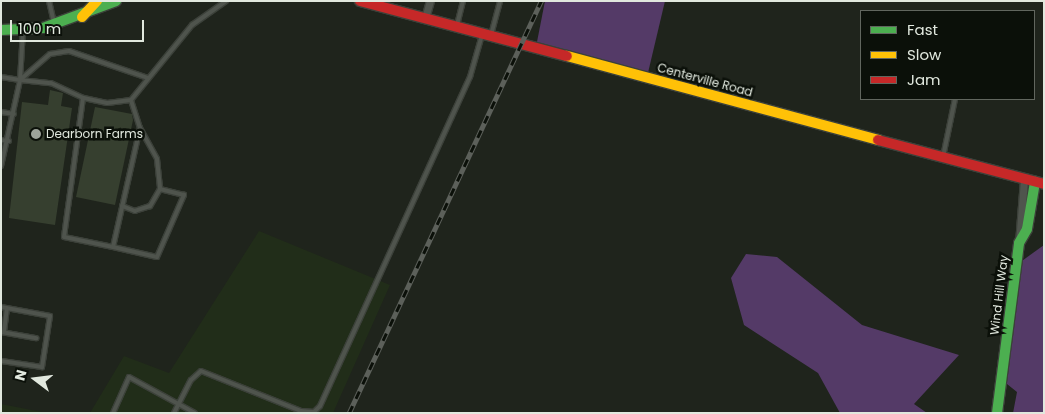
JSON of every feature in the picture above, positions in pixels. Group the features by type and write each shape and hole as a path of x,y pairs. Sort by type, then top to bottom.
{"main road":[{"path":"82,17 97,1"},
{"path":"1,30 23,30 54,25 82,17 116,1"},
{"name":"Centerville Road","path":"360,1 1039,183"},
{"name":"Wind Hill Way","path":"997,413 1019,243 1027,228 1039,183"}],"street":[{"path":"425,18 430,1"},
{"path":"1019,243 1024,179"}],"lane":[{"path":"49,1 54,25"},
{"path":"1,77 51,83 83,98 108,103 131,100 192,25 226,1"},
{"path":"456,28 463,1"},
{"path":"174,413 191,380 201,371 301,411 314,412 320,406 470,77 500,1"},
{"path":"3,167 20,80 23,30"},
{"path":"20,80 50,54 69,51 148,78"},
{"path":"83,98 64,237 157,256 184,195 160,189"},
{"path":"122,206 135,211 150,206 160,189 156,159 140,128 131,100"},
{"path":"943,156 955,100"},
{"path":"1,112 14,114"},
{"path":"113,247 140,128"},
{"path":"1,140 9,141"},
{"path":"1,307 50,316 42,367 1,361"},
{"path":"7,308 2,332 36,338"},
{"path":"113,413 129,377 195,413"}],"shaded area":[{"path":"545,1 665,1 647,77 536,47"},
{"path":"259,231 390,285 333,413 90,413 124,356 169,373"},
{"path":"1044,245 1044,413 1013,413 1017,392 1002,380 1019,263"},
{"path":"746,254 777,257 862,325 959,355 914,404 927,413 840,413 818,373 744,325 731,278"},
{"path":"1,404 47,413 1,413"}],"building":[{"path":"50,90 63,93 61,106 72,108 55,225 9,218 22,102 48,105"},
{"path":"95,107 132,114 133,120 115,205 76,197"}],"railway":[{"path":"349,413 541,1"}],"traffic: fast":[{"path":"1,30 43,28 116,1"},
{"path":"997,413 1019,243 1027,229 1035,182"}],"traffic: slow":[{"path":"82,17 97,1"},
{"path":"567,56 878,140"}],"traffic: jam":[{"path":"360,1 567,56"},
{"path":"878,140 1044,184"}],"place":[{"name":"Dearborn Farms","path":"36,134"}]}
